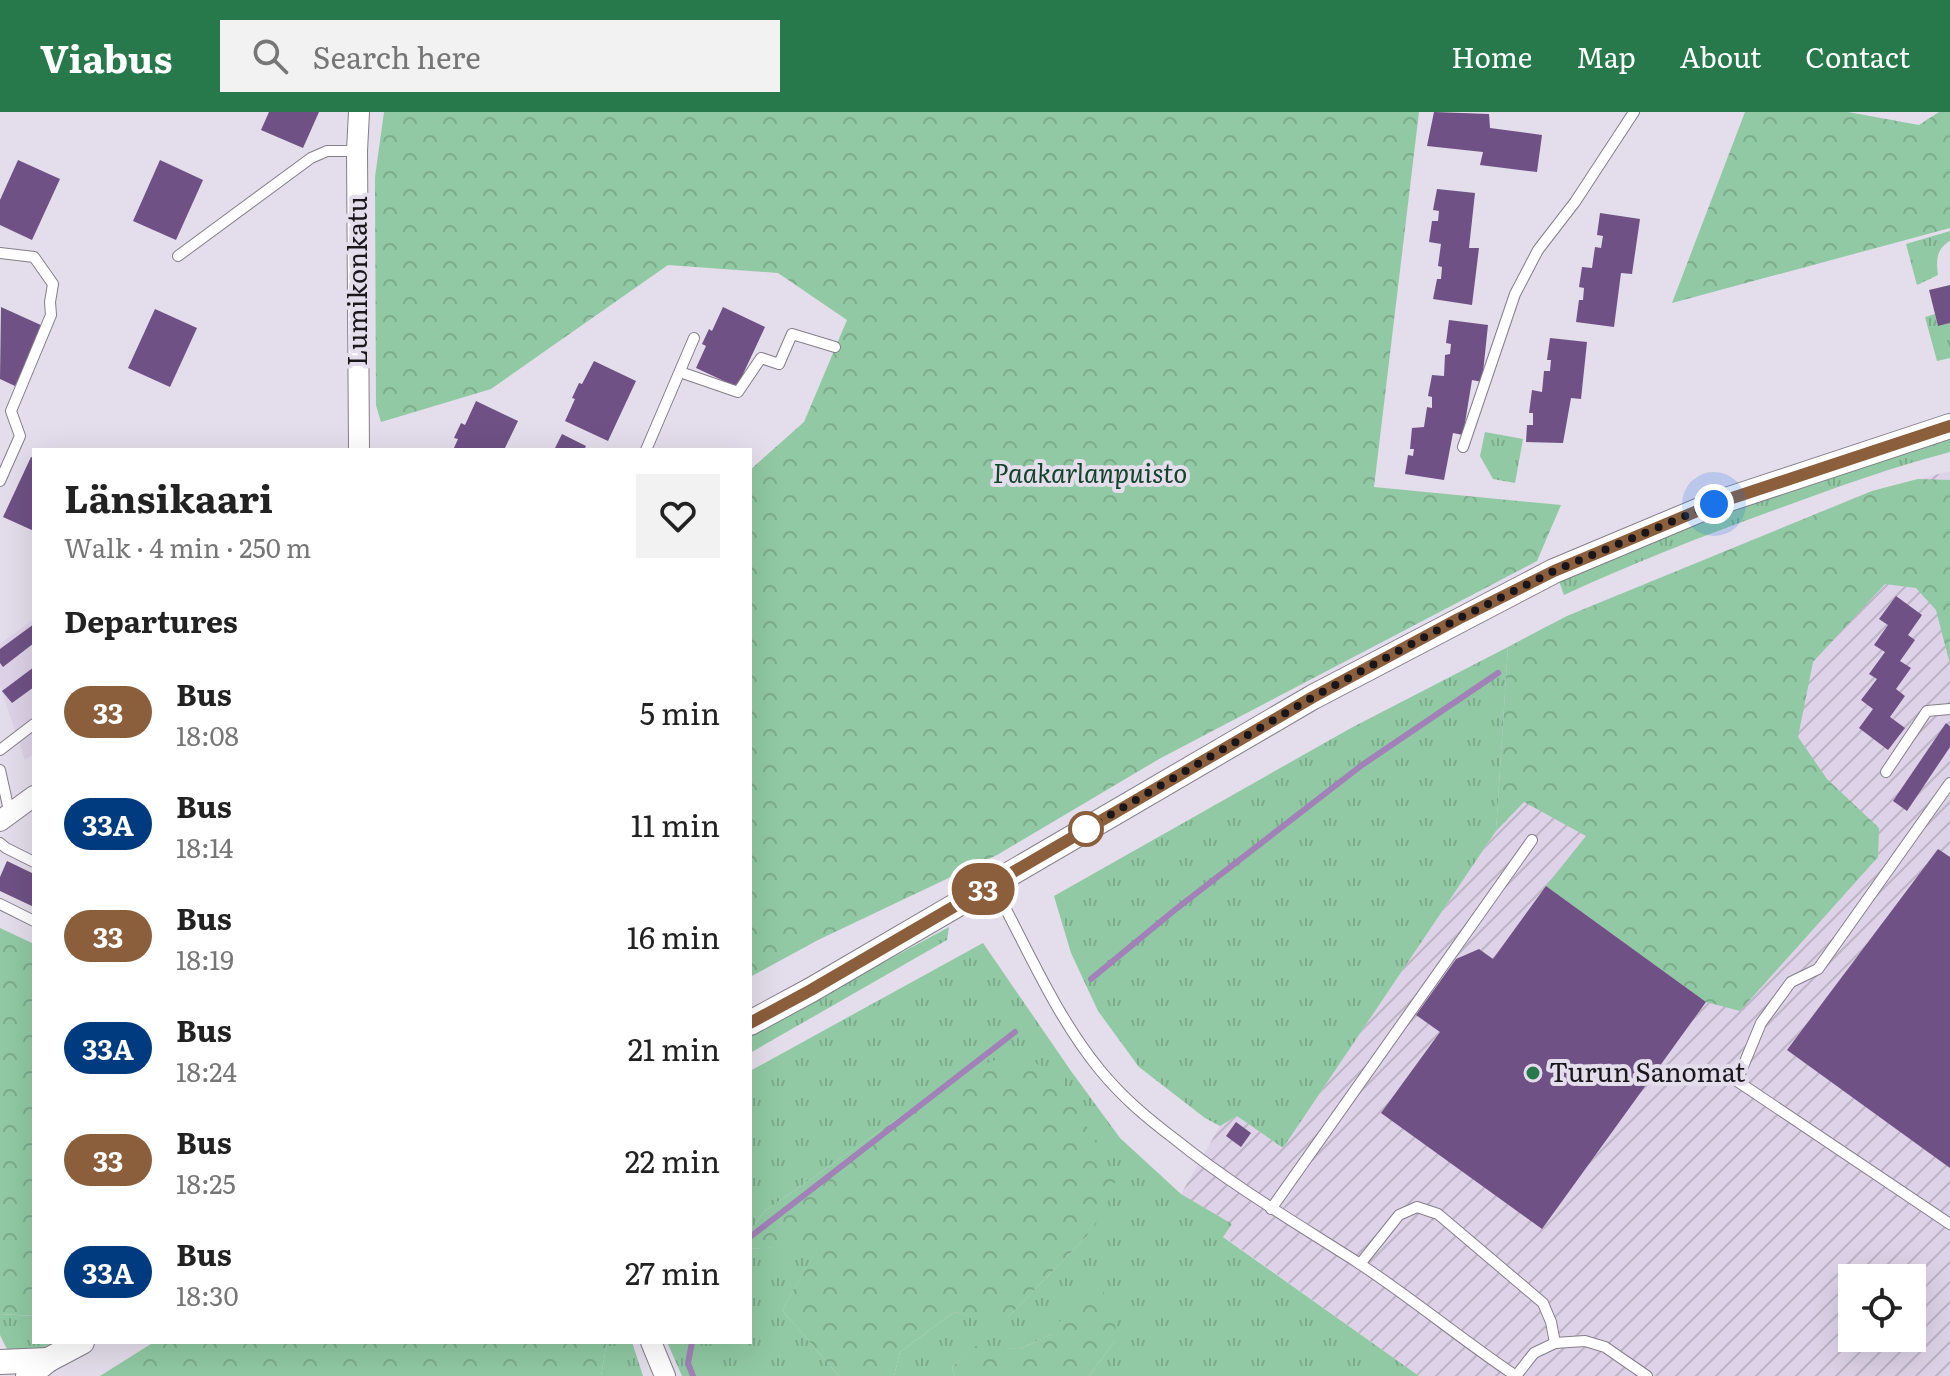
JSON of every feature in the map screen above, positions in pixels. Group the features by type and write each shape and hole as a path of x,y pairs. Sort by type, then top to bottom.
{"street":[{"name":"Lumikonkatu","path":"359,112 359,448"},
{"path":"752,1022 1313,697 1554,571 1714,504 1950,426"},
{"path":"28,1376 48,1360 78,1344"},
{"path":"652,1344 665,1376"},
{"path":"0,1362 48,1360"}],"lane":[{"path":"1463,447 1515,294 1538,250 1575,202 1634,112"},
{"path":"178,256 311,158 327,151 357,151"},
{"path":"0,253 34,257 53,284 51,315 5,412 20,436 0,481"},
{"path":"680,372 738,392 761,358 779,364 792,334 835,347"},
{"path":"647,448 694,338"},
{"path":"1886,772 1927,711 1950,709"},
{"path":"0,750 32,726"},
{"path":"0,770 20,809"},
{"path":"1950,783 1818,969 1791,982 1761,1023 1737,1081 1950,1224"},
{"path":"1271,1209 1532,840"},
{"path":"2,849 32,861"},
{"path":"992,884 1052,997 1099,1068 1133,1106 1206,1164 1360,1264 1516,1376 1534,1353 1555,1343 1585,1341 1605,1347 1647,1376"},
{"path":"0,904 32,920"},
{"path":"1360,1264 1399,1215 1417,1207 1438,1214 1543,1303 1555,1343"}],"shaded area":[{"path":"1950,471 1950,1376 1419,1376 1223,1236 1231,1224 1181,1194 1220,1126 1237,1116 1283,1148 1496,831 1508,647 1567,616 1872,491"},
{"path":"32,620 32,755 25,760 0,686 0,644"}],"green space":[{"name":"Paakarlanpuisto","path":"384,112 1419,112 1374,487 1561,505 1537,561 1159,759 997,855 818,940 752,976 752,468 804,422 847,320 778,273 668,265 491,389 381,422 376,405 375,177"},
{"path":"1745,112 1848,112 1919,125 1939,112 1950,112 1950,228 1672,303"},
{"path":"1950,231 1950,241 1938,256 1938,275 1917,285 1906,244"},
{"path":"1935,314 1938,326 1950,323 1950,358 1937,361 1925,317"},
{"path":"1485,432 1523,439 1515,483 1493,479 1480,456"},
{"path":"1950,436 1950,452 1743,521 1564,595 1559,581 1745,505"},
{"path":"1918,479 1950,480 1950,664 1936,610 1916,588 1885,584 1813,662 1798,737 1827,779 1879,828 1878,857 1740,1011 1706,1002 1546,886 1586,836 1524,802 1496,831 1508,647 1567,616 1872,491"},
{"path":"1508,647 1496,831 1283,1148 1237,1116 1220,1126 1205,1118 1139,1067 1098,1011 1071,953 1054,896 1351,728"},
{"path":"949,927 947,940 752,1052 752,1034"},
{"path":"0,928 32,943 32,1316 0,1314"},
{"path":"983,943 1120,1138 1181,1194 1232,1224 1223,1237 1419,1376 1089,1376 1115,1341 1052,1334 1020,1349 976,1347 952,1367 955,1376 894,1376 900,1352 954,1312 1004,1324 1086,1237 960,1075 765,1211 752,1228 752,1070"},
{"path":"995,1060 1032,1061 1061,1079 1116,1180 1105,1209 1086,1237 1009,1316 1004,1325 954,1312 900,1352 894,1376 839,1376 782,1310 820,1244 752,1249 752,1228 765,1211 960,1075"},
{"path":"821,1243 782,1310 839,1376 682,1376 668,1344 752,1344 752,1249"},
{"path":"1083,1285 1101,1288 1116,1314 1115,1341 1089,1376 955,1376 952,1367 976,1346 1020,1349 1052,1334"},
{"path":"0,1314 32,1316 32,1344 52,1344 10,1355 0,1335"},
{"path":"151,1344 607,1344 601,1376 100,1376"},
{"path":"607,1344 633,1344 643,1376 601,1376"}],"building":[{"path":"269,112 319,112 303,148 261,130"},
{"path":"1434,112 1489,114 1490,128 1542,135 1537,172 1480,165 1483,152 1427,146"},
{"path":"18,160 60,179 32,240 0,225 0,200"},
{"path":"160,160 203,180 176,240 133,221"},
{"path":"1437,189 1475,193 1469,248 1479,248 1472,305 1433,299 1442,267 1438,266 1441,244 1429,242 1432,221 1438,221 1439,211 1433,210"},
{"path":"1600,213 1640,219 1632,274 1621,273 1614,327 1576,322 1579,300 1583,300 1584,288 1579,287 1582,267 1592,268 1595,247 1601,248 1603,236 1597,235"},
{"path":"1950,285 1950,323 1938,326 1929,290"},
{"path":"1,307 43,326 15,386 0,379"},
{"path":"723,307 765,327 737,387 696,368 706,346 702,344"},
{"path":"155,309 197,328 170,387 128,368"},
{"path":"1449,320 1488,325 1482,382 1472,380 1463,435 1453,433 1444,480 1405,474 1408,455 1413,456 1414,449 1410,449 1412,428 1424,427 1427,407 1432,408 1432,397 1428,396 1432,375 1444,376 1445,355 1450,354 1451,344 1446,343"},
{"path":"1550,338 1587,342 1581,399 1571,398 1563,443 1526,442 1527,425 1533,425 1533,413 1529,413 1532,390 1542,392 1544,371 1550,371 1551,360 1547,360"},
{"path":"594,361 636,381 608,441 565,421 579,383 582,384"},
{"path":"476,401 518,421 505,448 454,448 458,439 454,438 461,423 465,425"},
{"path":"562,434 586,446 585,448 555,448"},
{"path":"31,457 32,457 32,530 3,517"},
{"path":"1896,596 1922,615 1908,635 1915,640 1900,661 1911,668 1896,689 1905,696 1890,717 1905,728 1888,750 1859,728 1873,709 1861,700 1877,679 1869,674 1885,652 1874,645 1888,625 1879,619"},
{"path":"32,625 32,645 3,667 0,649"},
{"path":"32,668 32,688 12,703 2,691"},
{"path":"1946,723 1950,726 1950,747 1907,811 1893,801"},
{"path":"1938,849 1950,857 1950,1168 1787,1050"},
{"path":"7,861 32,873 32,906 0,891 0,877"},
{"name":"Turun Sanomat","path":"1546,886 1706,1002 1542,1229 1381,1113 1440,1032 1416,1015 1456,959 1479,949 1493,959"},
{"path":"1236,1122 1251,1133 1241,1147 1226,1136"}],"waterway":[{"path":"1091,979 1362,765 1498,673"},
{"path":"752,1235 1015,1032"},
{"path":"692,1344 688,1363 693,1376"}],"bus line":[{"name":"33","path":"752,1022 1313,697 1554,571 1714,504 1950,426"}],"place":[{"name":"Turun Sanomat","path":"1533,1073"}],"route":[{"path":"1086,829 1313,697 1458,619 1554,571 1714,504"}]}
